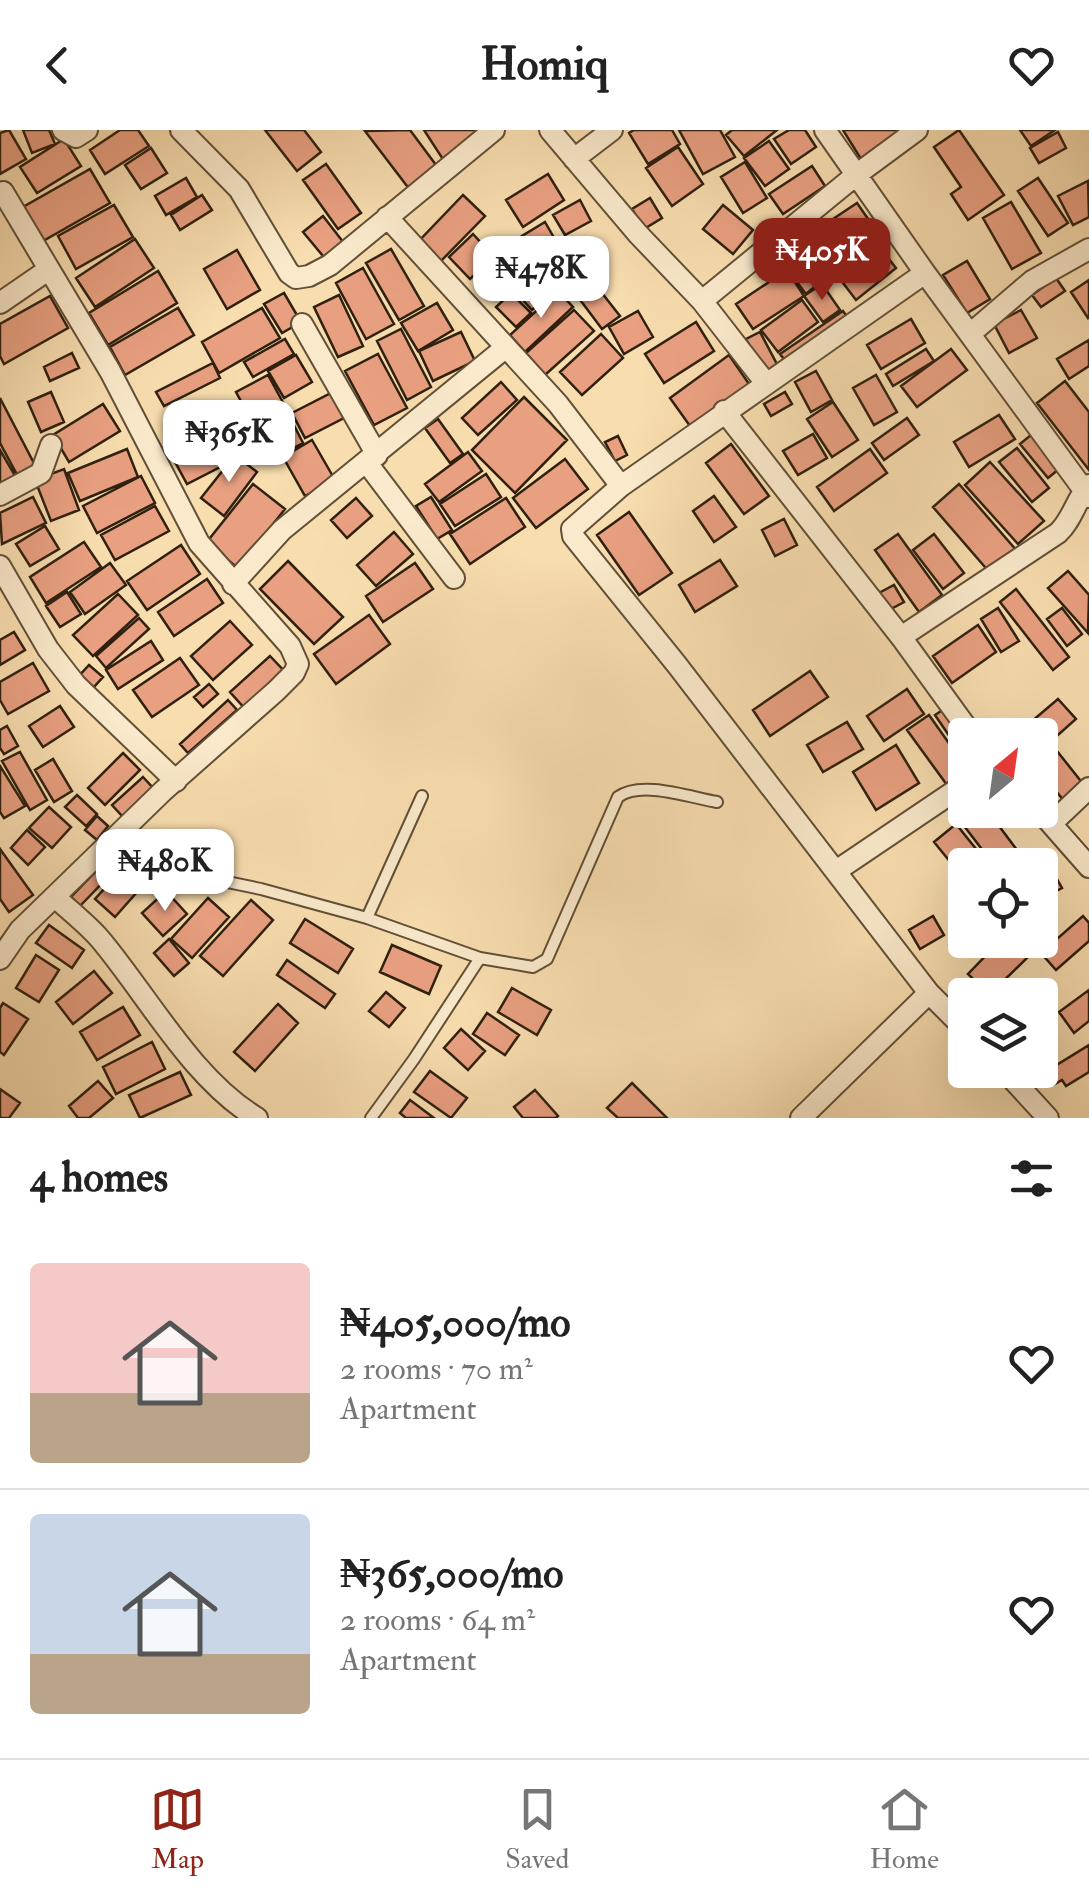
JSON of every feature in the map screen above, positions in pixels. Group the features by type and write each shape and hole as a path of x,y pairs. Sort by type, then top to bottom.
{"street":[{"path":"63,130 76,136 86,130"},
{"path":"180,130 239,189 289,273 296,278 330,265 494,130"},
{"path":"550,130 638,234 702,301 765,382"},
{"path":"574,159 612,130"},
{"path":"825,130 925,273 1087,491 1069,523 1058,533 901,637"},
{"path":"702,301 917,130"},
{"path":"0,959 20,930 176,780 276,691 298,664 290,646 199,544 110,371 4,192"},
{"path":"387,218 558,404 620,486"},
{"path":"970,334 1032,281 1089,249"},
{"path":"0,303 48,270"},
{"path":"925,273 620,486 574,524 573,536 929,993 948,1012"},
{"path":"302,324 372,459 454,578"},
{"path":"233,584 282,530 505,348"},
{"path":"724,411 960,718"},
{"path":"0,495 41,473 51,445"},
{"path":"0,566 48,648 76,685 176,780"},
{"path":"1058,808 1089,788"},
{"path":"836,872 948,796"},
{"path":"1055,828 1089,867"},
{"path":"55,897 98,936 204,1072 256,1118"},
{"path":"800,1118 929,993"},
{"path":"1020,1088 1048,1118"}],"lane":[{"path":"110,842 135,858 169,870 261,889 367,918 480,958 532,967 547,959 618,798 627,790 717,802"},
{"path":"367,918 422,796"},
{"path":"370,1118 480,958"}],"building":[{"path":"9,130 26,159 0,174 0,133"},
{"path":"23,130 49,130 55,144 32,153"},
{"path":"120,130 138,130 149,146 105,174 90,150"},
{"path":"265,130 304,130 321,152 297,171"},
{"path":"410,130 439,169 410,190 365,131"},
{"path":"424,130 491,130 446,164"},
{"path":"672,130 680,144 648,164 629,133"},
{"path":"679,130 720,130 735,157 703,174"},
{"path":"732,130 777,130 744,156 726,135"},
{"path":"789,130 805,130 816,147 791,164 774,139"},
{"path":"843,130 907,130 861,159"},
{"path":"959,130 1004,195 968,220 951,194 961,187 934,147"},
{"path":"1020,130 1055,130 1031,146"},
{"path":"1058,132 1066,148 1039,163 1030,148"},
{"path":"64,139 81,166 37,193 20,167"},
{"path":"769,141 789,169 765,186 744,158"},
{"path":"678,147 703,184 672,206 646,168"},
{"path":"151,148 167,173 141,189 125,165"},
{"path":"745,162 767,198 743,213 721,177"},
{"path":"326,164 361,213 338,229 303,180"},
{"path":"812,166 825,186 783,214 769,194"},
{"path":"90,169 110,203 43,241 23,207"},
{"path":"548,174 564,200 523,227 506,200"},
{"path":"186,178 197,197 166,215 155,196"},
{"path":"1038,178 1068,223 1048,236 1018,191"},
{"path":"1088,181 1089,217 1073,225 1058,196"},
{"path":"202,195 212,210 180,230 171,215"},
{"path":"463,195 485,216 439,263 417,243"},
{"path":"650,198 662,218 644,229 632,209"},
{"path":"580,200 591,221 565,235 553,215"},
{"path":"1011,202 1041,253 1012,269 983,218"},
{"path":"857,203 882,239 852,260 827,223"},
{"path":"114,205 133,237 76,269 58,236"},
{"path":"723,205 753,230 733,254 703,229"},
{"path":"323,216 347,247 328,262 303,232"},
{"path":"545,222 561,250 538,263 522,236"},
{"path":"819,232 843,267 822,282 798,248"},
{"path":"473,234 494,257 470,279 449,257"},
{"path":"135,239 154,268 95,307 76,278"},
{"path":"877,244 896,268 856,300 837,275"},
{"path":"391,249 424,306 399,320 366,263"},
{"path":"237,250 260,290 227,309 204,269"},
{"path":"793,250 819,283 806,294 780,260"},
{"path":"573,259 591,285 572,298 554,272"},
{"path":"967,261 990,299 967,313 943,275"},
{"path":"535,264 557,288 532,310 510,286"},
{"path":"363,268 394,324 366,339 336,283"},
{"path":"787,270 804,296 753,329 736,304"},
{"path":"158,271 177,303 108,345 89,313"},
{"path":"1056,278 1065,291 1041,307 1032,295"},
{"path":"1089,280 1089,317 1088,318 1071,292"},
{"path":"822,284 840,310 823,322 804,296"},
{"path":"598,288 620,316 602,329 581,301"},
{"path":"558,291 573,307 525,352 510,335"},
{"path":"284,293 301,322 282,333 264,304"},
{"path":"511,293 531,313 516,327 496,307"},
{"path":"339,295 363,346 338,357 314,307"},
{"path":"50,296 68,328 4,364 0,356 0,324"},
{"path":"802,300 818,322 778,352 761,330"},
{"path":"437,303 453,330 418,351 401,323"},
{"path":"178,308 194,335 125,375 110,347"},
{"path":"262,308 280,338 219,373 202,342"},
{"path":"574,310 594,331 545,375 526,353"},
{"path":"1021,310 1037,338 1009,353 994,324"},
{"path":"638,311 653,337 624,354 609,327"},
{"path":"843,311 850,321 787,363 780,354"},
{"path":"911,319 925,343 881,369 867,345"},
{"path":"696,322 714,351 664,383 645,354"},
{"path":"401,329 431,387 407,400 377,341"},
{"path":"461,332 475,361 433,381 419,351"},
{"path":"760,332 779,368 765,375 746,339"},
{"path":"601,334 623,358 582,395 560,372"},
{"path":"285,339 294,354 253,377 244,362"},
{"path":"1089,340 1089,366 1069,379 1057,359"},
{"path":"926,349 934,361 893,386 886,374"},
{"path":"951,349 967,370 917,407 901,386"},
{"path":"72,353 79,368 50,381 44,367"},
{"path":"378,354 407,408 374,425 345,371"},
{"path":"296,355 312,382 284,398 268,371"},
{"path":"729,355 749,384 690,426 670,398"},
{"path":"213,363 220,378 164,406 156,392"},
{"path":"816,371 832,400 811,412 795,382"},
{"path":"268,375 286,408 254,425 236,392"},
{"path":"876,375 897,412 874,425 853,388"},
{"path":"1065,381 1089,412 1089,470 1037,403"},
{"path":"501,382 517,400 478,435 462,418"},
{"path":"51,392 64,422 41,432 28,402"},
{"path":"333,392 346,417 305,438 292,413"},
{"path":"785,392 792,404 771,416 764,404"},
{"path":"524,397 567,440 515,493 472,450"},
{"path":"0,398 38,471 20,480 0,443"},
{"path":"833,402 858,440 832,457 807,419"},
{"path":"103,404 120,431 69,462 53,435"},
{"path":"286,410 303,443 270,460 253,428"},
{"path":"999,415 1015,439 969,467 954,442"},
{"path":"907,418 919,435 884,460 872,443"},
{"path":"438,419 463,454 450,463 425,428"},
{"path":"208,428 228,463 187,484 168,449"},
{"path":"813,434 827,458 798,475 783,451"},
{"path":"1031,435 1059,469 1048,478 1020,444"},
{"path":"618,436 627,455 615,461 605,442"},
{"path":"312,440 335,480 305,496 283,457"},
{"path":"731,444 769,496 744,514 706,463"},
{"path":"1017,448 1049,488 1032,502 999,462"},
{"path":"127,449 138,477 80,501 68,473"},
{"path":"870,449 887,473 834,511 817,487"},
{"path":"0,450 17,479 0,488"},
{"path":"468,452 482,471 439,502 425,484"},
{"path":"235,455 257,472 224,516 201,498"},
{"path":"565,459 588,489 536,528 513,498"},
{"path":"990,462 1044,521 1018,544 965,485"},
{"path":"64,469 79,510 51,521 35,480"},
{"path":"486,474 501,497 455,526 440,504"},
{"path":"141,476 155,503 97,533 83,506"},
{"path":"253,484 285,509 238,568 206,543"},
{"path":"959,484 1017,551 991,574 933,507"},
{"path":"714,496 736,527 714,542 693,511"},
{"path":"33,497 46,523 2,544 0,513"},
{"path":"431,497 452,530 437,539 416,506"},
{"path":"356,498 372,516 347,538 331,520"},
{"path":"506,498 525,527 470,564 450,534"},
{"path":"155,506 169,531 115,560 101,535"},
{"path":"629,512 672,573 639,595 597,535"},
{"path":"784,519 797,545 775,556 762,530"},
{"path":"45,526 59,549 30,566 16,544"},
{"path":"394,532 413,554 376,586 357,565"},
{"path":"898,534 942,595 919,612 875,550"},
{"path":"934,534 964,573 943,589 913,550"},
{"path":"84,542 101,567 46,603 30,577"},
{"path":"181,545 200,574 147,610 127,581"},
{"path":"720,560 737,586 695,612 679,585"},
{"path":"288,561 343,617 314,644 260,589"},
{"path":"110,563 126,585 85,614 70,592"},
{"path":"415,563 433,589 383,622 366,596"},
{"path":"1068,571 1089,595 1088,633 1048,588"},
{"path":"207,579 223,603 174,636 158,612"},
{"path":"894,585 904,602 889,610 879,593"},
{"path":"1016,589 1069,657 1053,670 1000,602"},
{"path":"67,592 81,614 60,627 46,606"},
{"path":"118,594 138,615 93,656 73,635"},
{"path":"998,608 1019,641 1001,652 981,619"},
{"path":"1062,608 1082,634 1067,646 1047,619"},
{"path":"369,615 390,644 336,684 314,654"},
{"path":"139,618 149,629 106,668 96,656"},
{"path":"230,621 252,645 213,680 191,656"},
{"path":"978,625 996,652 952,683 933,656"},
{"path":"14,632 25,650 0,665 0,640"},
{"path":"151,641 163,660 118,689 106,670"},
{"path":"270,656 287,674 247,711 230,692"},
{"path":"180,658 199,685 152,717 133,690"},
{"path":"33,663 49,691 8,714 0,700 0,682"},
{"path":"89,665 103,677 93,688 79,676"},
{"path":"810,671 828,697 770,736 753,710"},
{"path":"209,684 218,694 203,707 194,697"},
{"path":"907,689 924,714 884,741 867,716"},
{"path":"1058,699 1076,719 1058,735 1058,718 1036,718"},
{"path":"228,700 237,710 188,753 180,744"},
{"path":"60,706 74,727 43,747 29,726"},
{"path":"947,707 954,718 948,718 948,734 935,715"},
{"path":"929,715 948,742 948,784 947,785 907,730"},
{"path":"847,722 863,749 823,772 807,745"},
{"path":"7,726 18,746 4,754 0,730"},
{"path":"896,745 919,783 876,810 853,772"},
{"path":"20,752 47,800 30,810 2,761"},
{"path":"1058,752 1084,785 1064,801 1058,794"},
{"path":"123,753 140,770 105,805 88,788"},
{"path":"53,759 72,791 54,802 35,770"},
{"path":"0,766 25,806 4,818 0,812"},
{"path":"143,777 154,789 123,817 112,805"},
{"path":"77,795 97,814 86,826 65,807"},
{"path":"49,807 71,827 52,848 29,828"},
{"path":"97,816 108,826 97,840 85,830"},
{"path":"951,828 959,828 975,848 948,848 948,859 934,842"},
{"path":"966,828 1000,828 1016,848 981,848"},
{"path":"27,830 45,847 28,865 11,848"},
{"path":"0,849 33,895 9,912 0,899"},
{"path":"99,868 108,877 80,906 71,897"},
{"path":"118,874 137,892 115,917 95,899"},
{"path":"166,891 187,914 163,936 142,913"},
{"path":"208,898 229,917 192,958 171,939"},
{"path":"251,900 273,920 223,976 200,956"},
{"path":"933,916 944,935 920,949 909,930"},
{"path":"1083,916 1089,923 1089,941 1056,970 1045,958 1058,958 1058,938"},
{"path":"305,919 353,949 338,973 290,943"},
{"path":"49,925 84,950 72,968 36,943"},
{"path":"169,939 189,963 174,976 154,953"},
{"path":"392,945 441,966 429,994 380,972"},
{"path":"36,955 59,970 39,1002 16,988"},
{"path":"984,958 1027,958 1006,978 972,978 968,974"},
{"path":"287,960 335,994 325,1008 277,975"},
{"path":"94,971 112,993 73,1024 56,1002"},
{"path":"512,988 551,1010 537,1035 498,1012"},
{"path":"1089,990 1089,1021 1074,1033 1059,1012"},
{"path":"386,992 405,1008 389,1027 369,1011"},
{"path":"3,1003 28,1019 4,1055 0,1052"},
{"path":"278,1004 298,1023 255,1071 234,1052"},
{"path":"123,1007 140,1035 97,1060 80,1032"},
{"path":"487,1013 519,1035 505,1055 473,1034"},
{"path":"461,1029 485,1051 468,1070 444,1048"},
{"path":"152,1042 165,1069 116,1094 103,1067"},
{"path":"1089,1045 1089,1072 1066,1086 1062,1080 1058,1082 1058,1064"},
{"path":"430,1071 467,1098 451,1118 414,1092"},
{"path":"180,1072 191,1095 140,1118 129,1095"},
{"path":"98,1081 113,1098 89,1118 78,1118 69,1106"},
{"path":"632,1083 667,1118 618,1118 607,1108"},
{"path":"0,1089 20,1103 9,1118 0,1118"},
{"path":"535,1090 556,1118 523,1118 514,1107"},
{"path":"410,1100 434,1118 406,1118 400,1113"}]}
